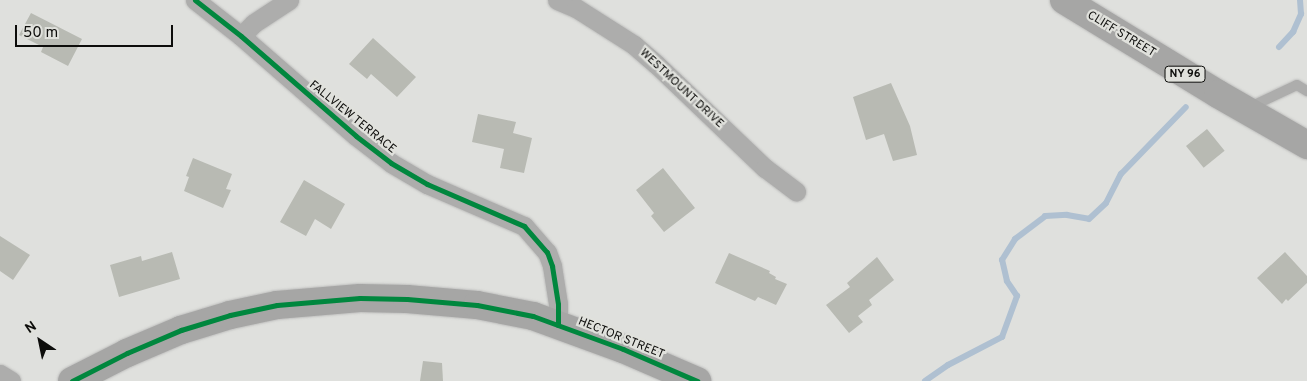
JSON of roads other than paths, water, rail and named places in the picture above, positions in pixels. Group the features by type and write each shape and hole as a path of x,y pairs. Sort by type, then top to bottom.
{"main road":[{"name":"CLIFF STREET","path":"1064,0 1245,110 1307,145"},
{"name":"HECTOR STREET","path":"72,381 127,353 181,330 230,315 292,303 360,298 407,299 483,306 533,316 623,349 697,381"}],"street":[{"name":"FALLVIEW TERRACE","path":"195,0 241,36 316,103 391,163 427,184 524,226 547,252 552,266 558,304 558,325"},
{"path":"241,36 254,23 289,0"},
{"name":"WESTMOUNT DRIVE","path":"557,0 576,8 634,45 765,168 796,191"},
{"path":"0,374 11,381"}],"lane":[{"path":"1245,110 1296,85 1307,92"}],"waterway":[{"path":"1279,47 1293,32 1301,14 1300,0"},
{"path":"925,381 948,365 1002,337 1017,296 1007,281 1002,260 1015,239 1045,216 1067,215 1089,219 1106,203 1121,174 1186,107"}]}
